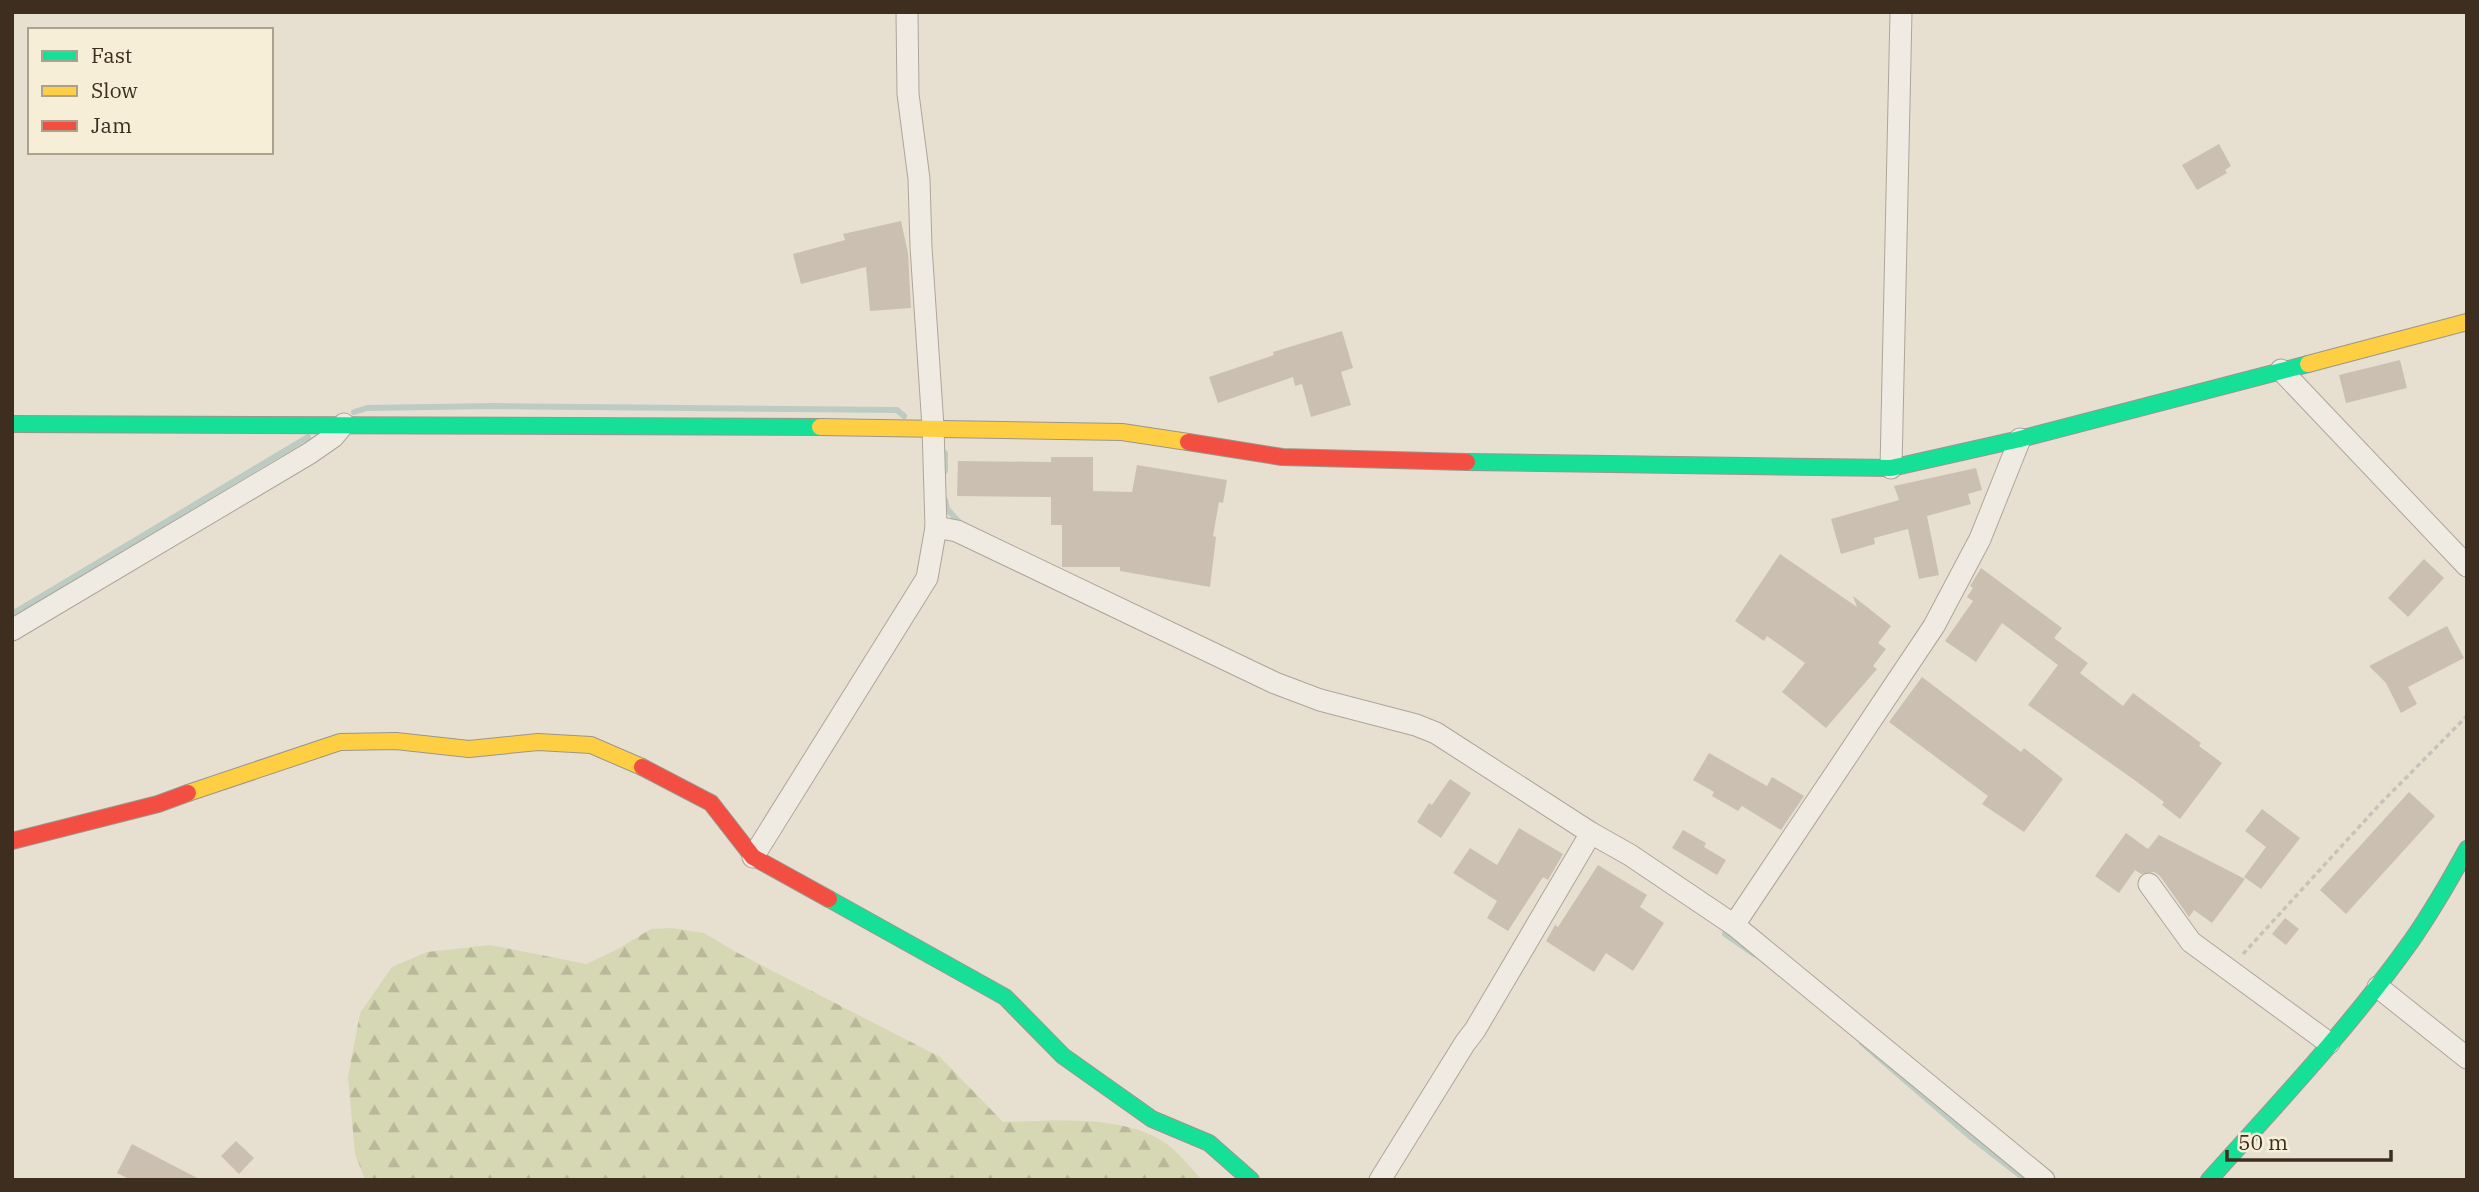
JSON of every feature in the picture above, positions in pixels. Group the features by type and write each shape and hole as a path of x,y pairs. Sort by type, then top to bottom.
{"street":[{"path":"753,858 927,578 936,527 933,427 919,179 908,94 907,12"},
{"path":"1891,468 1901,12"},
{"path":"12,424 933,427 1122,432 1282,457 1359,461 1891,468 2020,439 2467,323"},
{"path":"2281,370 2467,566"},
{"path":"12,630 310,453 333,437 344,424"},
{"path":"1734,925 1934,626 1980,539 2020,439"},
{"path":"936,527 957,531 1275,683 1320,700 1416,725 1436,733 1591,833 1630,855 1734,925 2044,1180"},
{"path":"12,841 158,804 340,742 396,741 469,750 558,741 591,745 662,775 711,803 753,858 1004,997 1063,1056 1152,1119 1209,1143 1251,1180"},
{"path":"1380,1180 1475,1030 1591,833"},
{"path":"2209,1180 2378,987 2450,882 2467,849"},
{"path":"2149,884 2191,942 2329,1043"},
{"path":"2378,987 2467,1058"}],"path":[{"path":"2228,970 2380,804 2467,716"}],"green space":[{"path":"672,928 704,933 940,1057 1003,1122 1091,1122 1135,1129 1172,1148 1202,1180 365,1180 355,1154 348,1077 360,1013 392,967 427,952 490,945 586,964 651,929"}],"building":[{"path":"2219,144 2231,166 2225,170 2227,173 2197,190 2182,165"},
{"path":"901,221 908,253 911,308 870,311 866,267 801,284 793,254 845,240 843,234"},
{"path":"1342,331 1353,368 1341,372 1351,405 1311,417 1302,384 1295,386 1293,377 1218,403 1209,377 1274,355 1273,352"},
{"path":"2400,360 2407,388 2346,403 2339,375"},
{"path":"1051,457 1093,457 1093,491 1132,492 1137,465 1227,480 1223,503 1219,502 1213,536 1216,537 1210,587 1120,571 1120,567 1062,567 1062,525 1051,525 1051,497 957,496 958,461 1051,462"},
{"path":"1976,468 1982,490 1968,494 1971,504 1927,516 1939,575 1919,579 1908,529 1874,538 1875,544 1841,554 1831,519 1899,500 1894,486"},
{"path":"1780,554 1857,607 1853,596 1891,626 1878,643 1886,649 1873,666 1877,669 1826,728 1782,692 1805,663 1767,636 1764,641 1735,621"},
{"path":"2424,559 2444,578 2408,617 2388,598"},
{"path":"1981,568 2062,628 2054,638 2088,663 2080,673 2123,706 2133,693 2201,743 2199,746 2222,763 2180,819 2162,805 2164,802 2028,705 2058,665 2002,623 1976,662 1945,641 1973,601 1967,597"},
{"path":"2447,626 2464,658 2408,687 2417,704 2401,713 2386,683 2369,666"},
{"path":"1922,677 2021,752 2024,748 2063,779 2024,832 1982,804 1988,796 1889,722"},
{"path":"1709,753 1767,786 1772,777 1804,796 1781,830 1742,806 1738,811 1712,796 1714,792 1693,780"},
{"path":"1450,779 1471,793 1441,838 1417,822"},
{"path":"2409,792 2435,816 2346,914 2320,890"},
{"path":"2262,809 2300,838 2261,889 2244,877 2266,847 2245,831"},
{"path":"1519,828 1563,854 1548,880 1543,877 1508,931 1487,918 1497,901 1453,873 1470,848 1497,865"},
{"path":"1683,830 1706,843 1704,847 1726,860 1717,875 1672,848"},
{"path":"2126,833 2148,849 2159,835 2245,879 2212,923 2194,910 2189,917 2160,876 2154,872 2141,874 2135,870 2119,893 2095,876"},
{"path":"1598,865 1647,895 1640,907 1664,923 1633,971 1606,953 1594,972 1546,941"},
{"path":"2285,918 2299,929 2286,945 2272,934"},
{"path":"236,1141 254,1158 239,1174 221,1156"},
{"path":"132,1144 201,1180 131,1180 117,1173"}],"waterway":[{"path":"354,412 367,408 492,406 897,410 904,416"},
{"path":"12,614 308,437"},
{"path":"940,449 945,453 945,471"},
{"path":"945,500 947,509 961,524"},
{"path":"1727,924 1725,934 1754,954"},
{"path":"1862,1043 1972,1138 2026,1180"}],"traffic: fast":[{"path":"1467,462 1891,468 2020,439 2308,364"},
{"path":"12,424 820,427"},
{"path":"2209,1180 2314,1063 2389,972 2427,918 2467,849"},
{"path":"829,899 1005,997 1063,1056 1152,1119 1209,1143 1251,1180"}],"traffic: slow":[{"path":"2308,364 2467,322"},
{"path":"820,427 1122,432 1188,442"},
{"path":"188,793 340,742 396,741 469,749 538,742 591,745 642,767"}],"traffic: jam":[{"path":"1188,442 1282,457 1467,462"},
{"path":"642,767 711,803 753,857 829,899"},
{"path":"12,841 158,804 188,793"}]}
